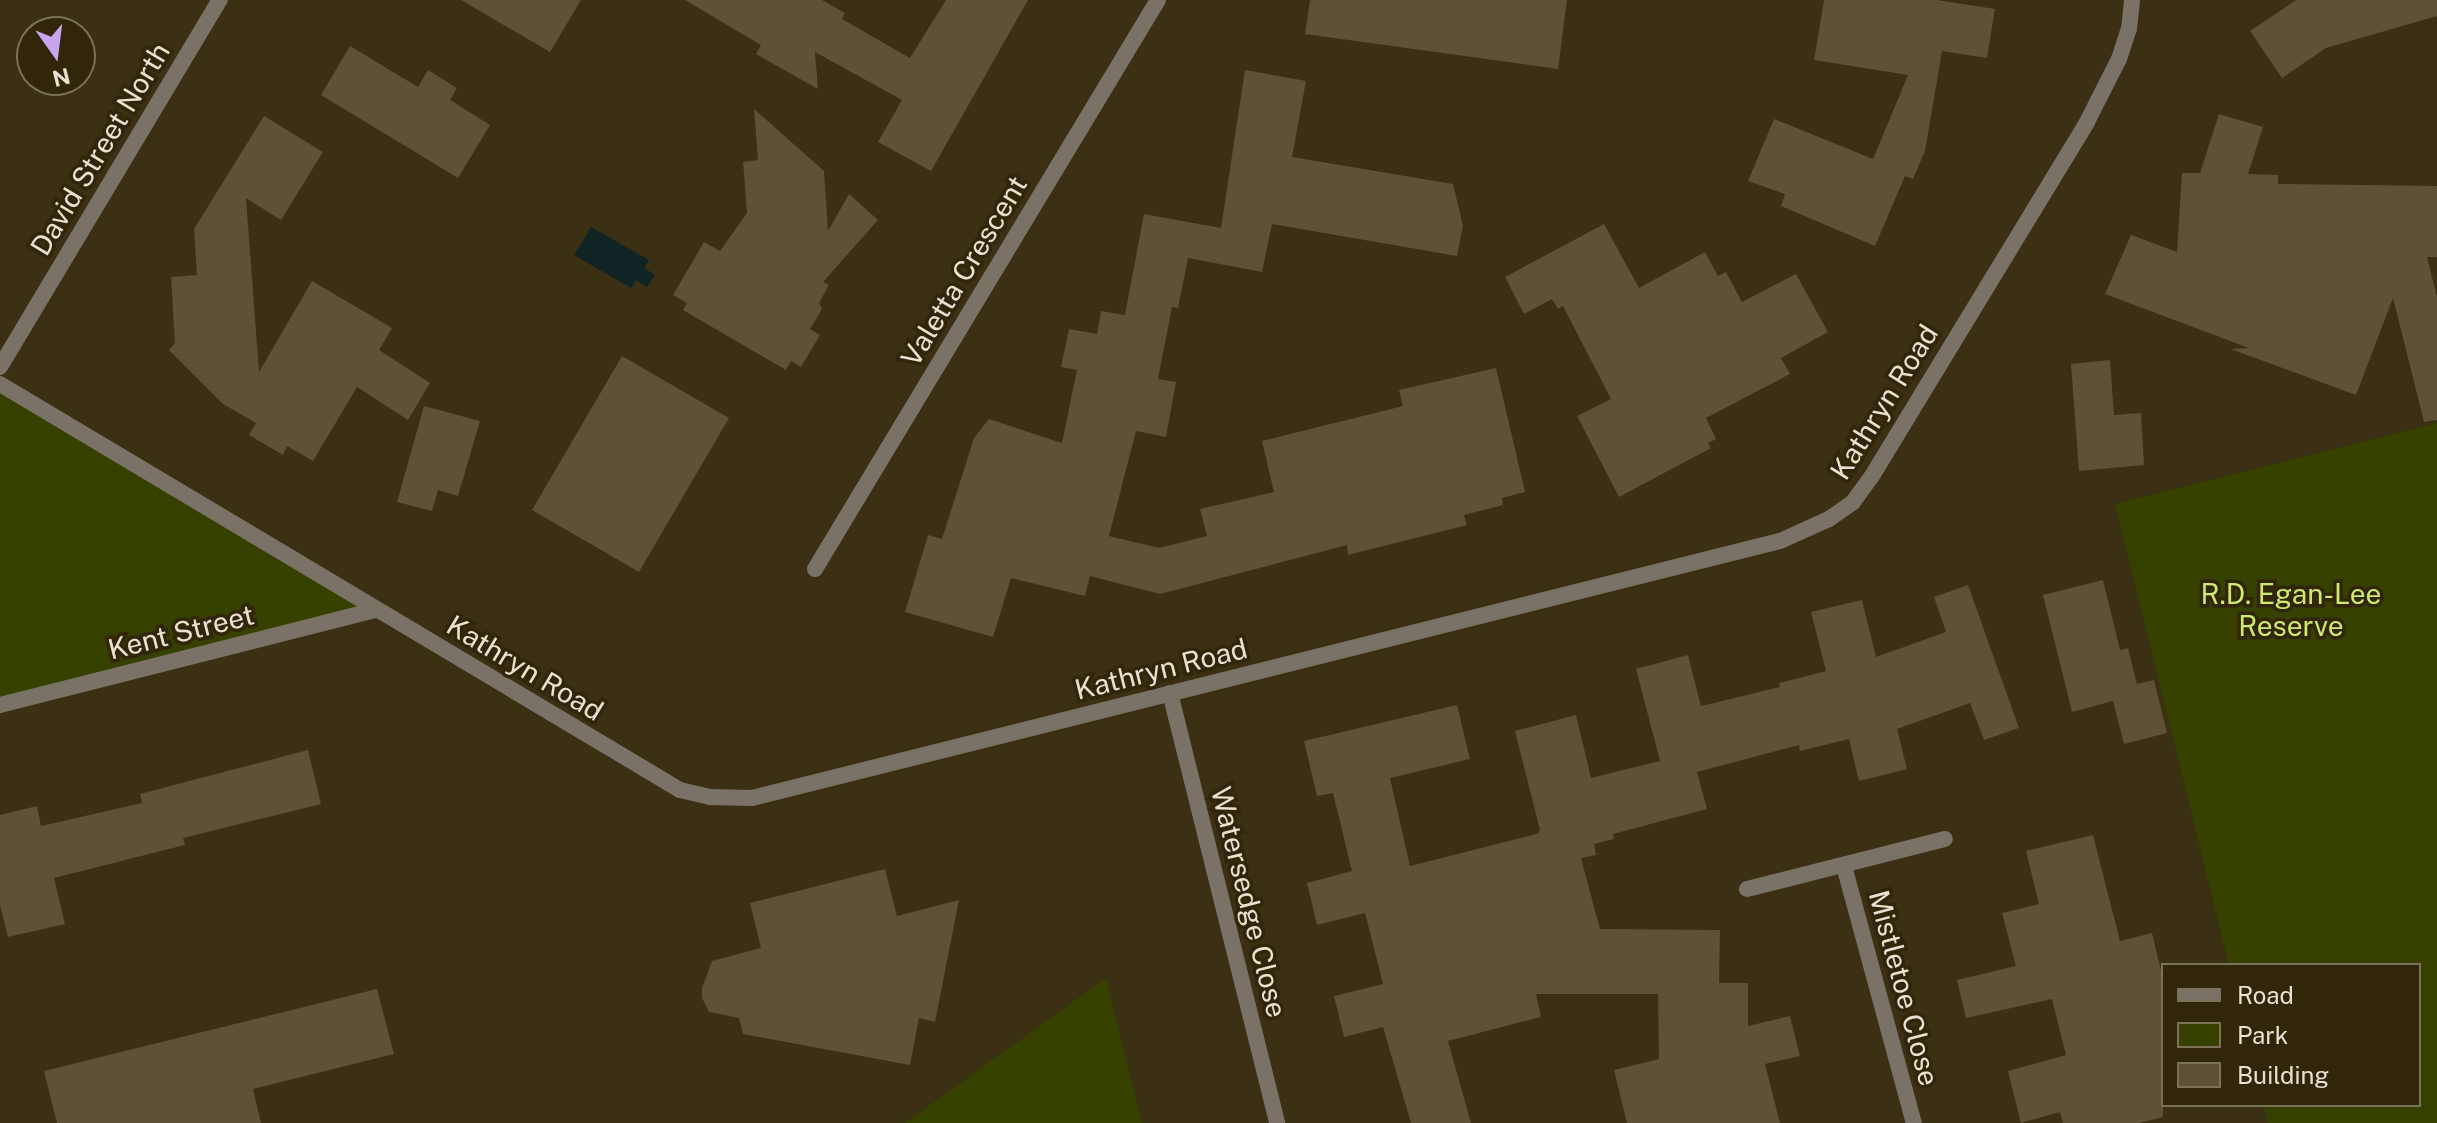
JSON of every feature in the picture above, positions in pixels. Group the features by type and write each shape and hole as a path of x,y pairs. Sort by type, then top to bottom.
{"street":[{"name":"David Street North","path":"0,367 220,0"},
{"name":"Valetta Crescent","path":"815,569 1158,0"},
{"name":"Kathryn Road","path":"0,384 680,790 710,797 752,798 1780,541 1829,519 1853,502 1872,476 2087,122 2119,59 2129,29 2132,0"},
{"name":"Kent Street","path":"0,705 375,610"},
{"name":"Watersedge Close","path":"1170,693 1277,1123"},
{"name":"Mistletoe Close","path":"1747,889 1945,839"},
{"name":"Mistletoe Close","path":"1844,866 1914,1123"}],"green space":[{"path":"0,384 375,610 0,705"},
{"name":"R.D. Egan-Lee Reserve","path":"2437,423 2437,1123 2268,1123 2264,1107 2421,1107 2421,963 2229,963 2115,504"},
{"path":"1106,978 1142,1123 905,1123"}],"water":[{"path":"591,227 649,260 644,268 655,275 647,287 636,280 631,288 574,255"}],"building":[{"path":"461,0 581,0 550,52"},
{"path":"685,0 822,0 845,13 842,19 910,58 946,0 1028,0 931,171 878,142 902,100 815,52 818,89 756,54 761,45"},
{"path":"1310,0 1567,0 1558,69 1305,34"},
{"path":"1824,0 1937,0 1995,9 1987,58 1942,51 1925,151 1913,179 1905,176 1875,246 1781,206 1785,194 1748,181 1774,119 1873,159 1908,75 1814,60"},
{"path":"2296,0 2437,0 2437,16 2326,48 2282,78 2250,31"},
{"path":"350,46 418,87 428,70 457,88 450,100 490,125 458,178 321,95"},
{"path":"1245,70 1306,81 1292,157 1453,184 1463,226 1457,256 1272,224 1262,272 1188,258 1178,308 1172,307 1158,379 1176,382 1166,437 1136,431 1109,536 1159,548 1207,536 1200,509 1274,492 1262,441 1403,406 1399,390 1496,368 1525,492 1502,498 1503,505 1464,515 1467,525 1348,555 1347,545 1160,594 1090,576 1085,596 1011,578 993,637 905,612 928,535 942,539 974,438 989,419 1062,443 1077,370 1061,367 1069,329 1097,334 1101,311 1125,315 1144,214 1221,228"},
{"path":"754,109 824,171 828,231 849,194 878,220 823,282 829,285 819,303 822,309 810,329 820,335 801,367 791,361 786,370 683,310 687,303 673,295 704,242 720,251 747,213 743,162 758,160"},
{"path":"2219,114 2263,127 2248,174 2278,175 2278,184 2437,186 2437,257 2427,257 2437,297 2437,420 2424,422 2393,298 2356,395 2231,349 2249,348 2105,294 2131,235 2177,252 2182,173 2200,173"},
{"path":"264,116 323,152 281,220 246,198 259,372 312,281 392,328 379,350 430,383 408,420 357,387 313,461 287,446 283,455 249,435 256,423 223,404 169,350 175,343 171,277 197,275 194,229"},
{"path":"1604,224 1639,288 1705,252 1718,276 1726,272 1742,302 1796,274 1828,332 1781,358 1790,374 1706,418 1716,439 1708,443 1711,448 1619,497 1577,416 1611,399 1563,306 1558,309 1552,299 1524,314 1505,277"},
{"path":"622,356 729,418 639,572 532,510"},
{"path":"2110,360 2114,415 2141,413 2144,465 2079,471 2071,364"},
{"path":"424,406 480,421 458,496 438,490 432,511 397,502"},
{"path":"2103,580 2120,650 2128,648 2137,684 2154,680 2167,733 2124,744 2113,701 2072,712 2043,595"},
{"path":"1968,585 2019,728 1984,740 1970,703 1897,729 1907,769 1859,781 1849,739 1800,751 1799,745 1697,772 1707,809 1613,834 1614,839 1594,844 1596,855 1581,858 1600,929 1720,930 1719,983 1748,983 1748,1026 1790,1016 1800,1056 1765,1064 1780,1123 1627,1123 1614,1070 1659,1059 1658,994 1536,994 1541,1017 1448,1041 1471,1123 1411,1123 1383,1027 1344,1037 1334,996 1383,984 1365,913 1317,925 1307,883 1352,871 1333,793 1317,796 1304,741 1457,705 1470,759 1390,778 1410,866 1537,834 1540,830 1515,731 1576,715 1591,778 1660,761 1636,669 1688,655 1701,706 1780,687 1779,683 1826,671 1811,612 1862,600 1876,657 1946,632 1934,597"},
{"path":"308,750 321,804 183,838 185,845 54,878 65,924 8,937 0,905 0,815 37,806 41,826 142,803 140,794"},
{"path":"2093,835 2120,941 2152,933 2161,971 2163,1117 2139,1123 2063,1123 2060,1112 2021,1123 2008,1071 2066,1055 2052,999 1966,1018 1957,980 2016,966 2002,913 2039,904 2026,851"},
{"path":"885,869 897,916 959,900 935,1022 919,1018 910,1065 743,1034 739,1018 709,1012 702,998 702,988 712,961 761,948 750,903"},
{"path":"377,989 394,1054 253,1089 261,1123 57,1123 44,1071"}]}
